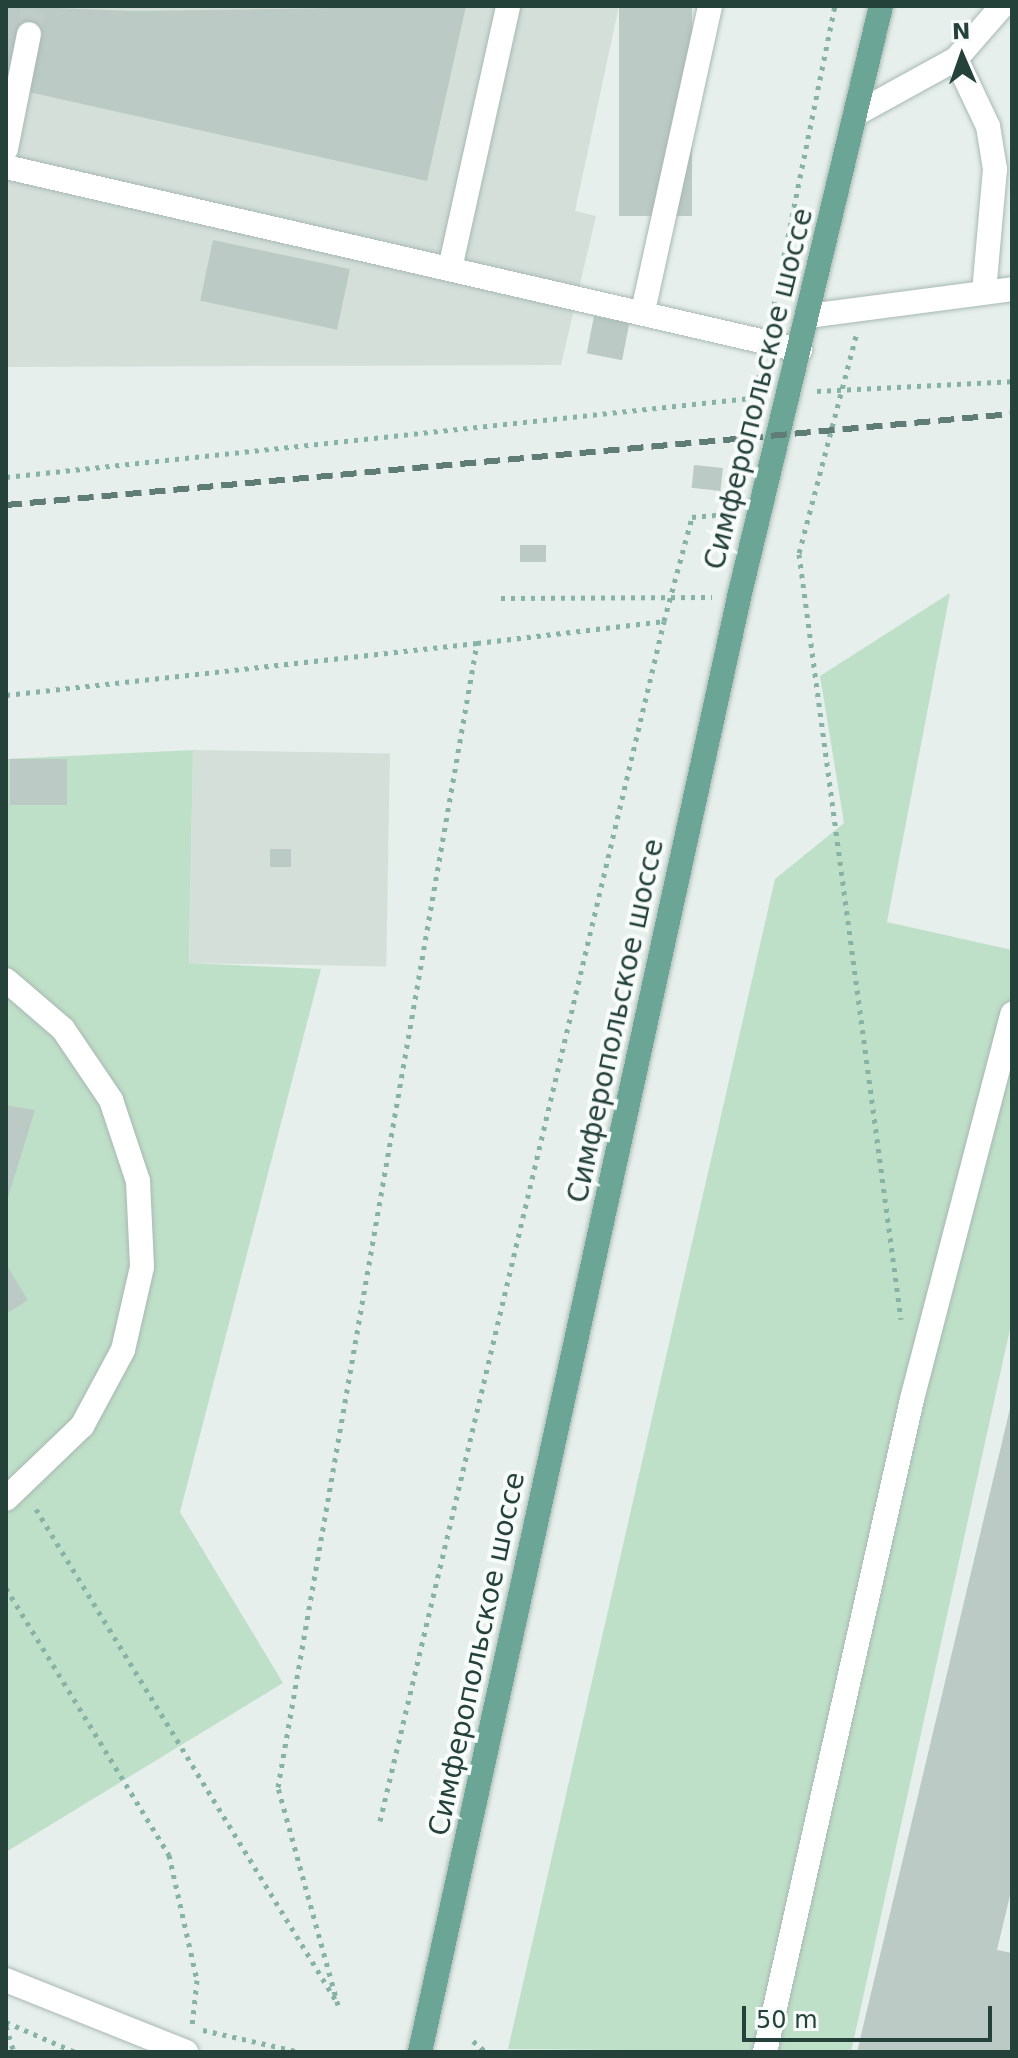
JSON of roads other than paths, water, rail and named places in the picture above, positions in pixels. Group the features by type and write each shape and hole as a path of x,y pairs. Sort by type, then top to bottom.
{"main road":[{"name":"Симферопольское шоссе","path":"420,2052 739,597 881,6"}],"street":[{"path":"451,264 508,6"},
{"path":"643,311 710,6"},
{"path":"856,114 956,59 1002,6"},
{"path":"6,149 29,34"},
{"path":"956,59 988,126 995,169 984,292"},
{"path":"6,167 451,264 800,350"},
{"path":"808,316 1012,289"},
{"path":"6,980 63,1029 111,1100 138,1181 142,1267 123,1350 82,1426 14,1493"},
{"path":"765,2052 912,1399 1012,1014"},
{"path":"6,1980 183,2052"}],"tunnel":[{"path":"29,34 34,6"}],"railway":[{"path":"6,505 1012,414"}]}
